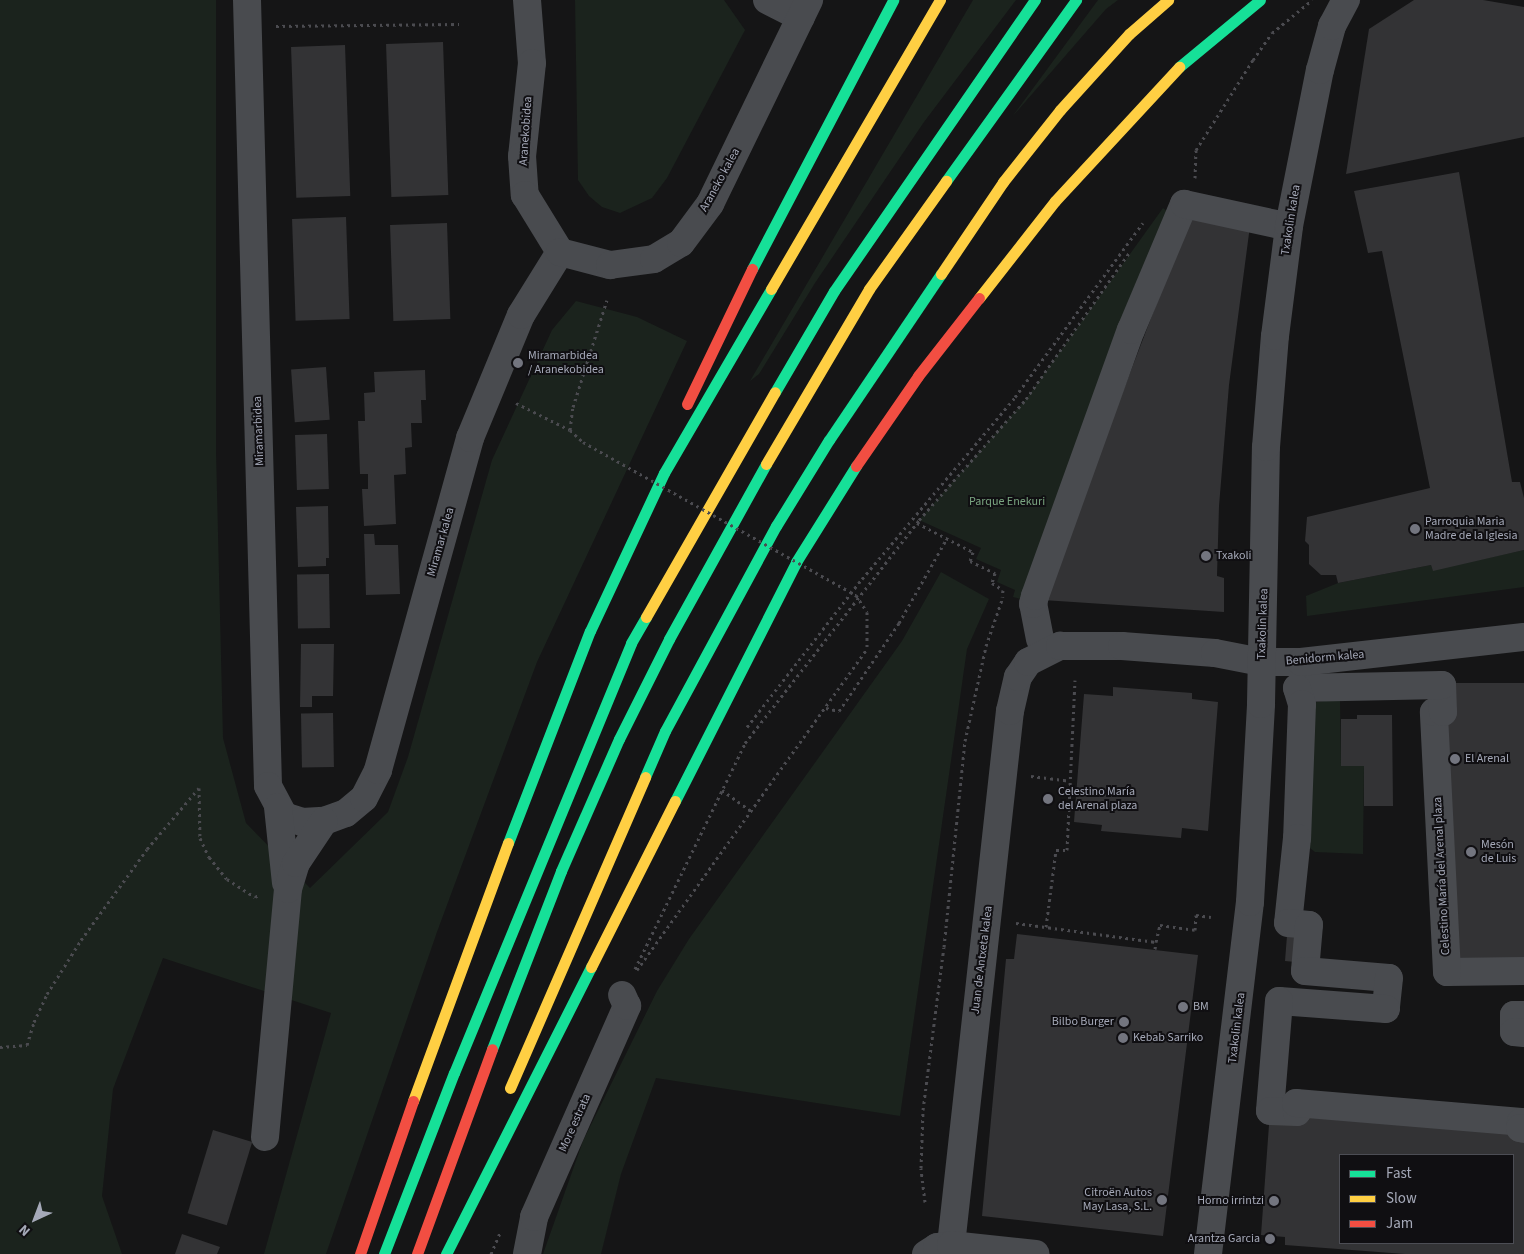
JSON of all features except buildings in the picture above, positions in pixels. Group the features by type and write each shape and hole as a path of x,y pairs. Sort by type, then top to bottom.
{"main road":[{"path":"664,473 674,433 721,329 893,0"},
{"path":"360,1254 467,945 590,631 664,473 940,0"},
{"path":"384,1254 450,1082 631,642 834,291 1034,0"},
{"path":"417,1254 473,1097 561,871 619,739 669,638 808,390 869,289 912,224 1076,0"},
{"path":"505,1100 665,731 776,526 829,440 1003,182 1060,110 1129,34 1168,0"},
{"path":"446,1254 796,562 839,491 918,376 1055,201 1170,75 1260,0"},
{"path":"442,1254 486,1145"}],"street":[{"name":"Miramarbidea","path":"247,0 268,786 278,807"},
{"name":"Aranekobidea","path":"527,0 532,63 522,156 525,195 560,252"},
{"path":"766,0 805,8"},
{"name":"Txakolin kalea","path":"1208,1254 1248,922 1261,662 1266,447 1289,226 1320,70 1332,26 1346,0"},
{"name":"Araneko kalea","path":"560,252 610,265 654,259 681,243 710,204 805,8"},
{"path":"1040,639 1033,604 1131,330 1184,204 1276,224"},
{"name":"Miramar kalea","path":"324,821 346,814 364,798 378,770 470,438 521,315 560,252"},
{"name":"Benidorm kalea","path":"1018,676 1028,662 1060,646 1215,653 1261,662 1301,662 1524,637"},
{"name":"Juan de Antxeta kalea","path":"952,1245 1010,711 1018,676"},
{"name":"Celestino María del Arenal plaza","path":"1524,971 1447,972 1434,712 1443,712 1442,686 1297,688 1302,704 1298,838 1288,923 1309,925 1305,971 1389,978 1386,1009 1279,1001 1270,1111 1297,1112 1296,1103 1521,1122 1520,1128 1524,1129"},
{"path":"278,807 284,816 302,822 324,821"},
{"path":"265,1137 278,807"},
{"path":"275,891 324,821"},
{"name":"More estrata","path":"527,1254 534,1217 627,1006 622,995"},
{"path":"1524,1015 1514,1015 1514,1032 1524,1033"},
{"path":"926,1254 937,1247 952,1245 1036,1254"}],"path":[{"path":"1195,180 1196,150 1253,60 1272,33 1312,0"},
{"path":"281,26 459,24"},
{"path":"1186,179 1204,180"},
{"path":"745,729 862,579 1015,397 1146,218"},
{"path":"509,399 570,430 583,442 856,595 867,612 867,649 752,812 632,976 745,742 917,523 1026,399 1133,248"},
{"path":"570,430 573,407 607,300"},
{"path":"917,523 973,552 970,561 995,572 992,583 1003,590 1002,600 1033,604"},
{"path":"826,708 839,711 898,623 947,538"},
{"path":"1046,927 1056,850 1067,850 1075,680"},
{"path":"1023,776 1070,781"},
{"path":"0,1046 27,1045 34,1022 47,994 82,940 147,849 198,788 200,838 209,857 227,879 255,897 275,891"},
{"path":"722,790 752,812"},
{"path":"1155,950 1160,925 1195,930 1196,915 1211,917"},
{"path":"1007,922 1156,942"},
{"path":"491,1254 502,1230"}],"green space":[{"path":"0,0 216,0 216,451 223,738 246,823 310,888 388,812 408,757 492,460 552,330 576,301 637,317 687,341 537,662 437,932 326,1254 264,1254 331,1013 163,958 113,1089 102,1196 122,1254 0,1254"},
{"path":"575,0 724,0 745,30 667,178 652,198 620,213 602,207 589,196 578,180"},
{"path":"973,0 1016,0 924,122 815,283 759,374 750,381"},
{"path":"1098,0 1118,0 1106,9 1012,117"},
{"name":"Parque Enekuri","path":"1163,208 1171,214 1028,601 1013,597 1015,590 997,582 1001,570 976,559 981,548 919,520 1026,399"},
{"path":"1524,550 1524,587 1307,616 1306,596 1338,583 1431,565 1433,570"},
{"path":"941,572 989,599 967,649 900,1116 656,1078 621,1174 601,1254 543,1254 583,1141 657,991 689,939 902,641"},
{"path":"1340,699 1341,765 1364,766 1363,854 1315,852 1297,838 1302,704"}],"traffic: fast":[{"path":"752,269 893,0"},
{"path":"775,392 834,291 1035,0"},
{"path":"946,181 1076,0"},
{"path":"1179,67 1260,0"},
{"path":"645,777 665,731 776,526 829,440 941,274"},
{"path":"508,843 590,631 664,473 771,289"},
{"path":"492,1049 561,871 619,739 669,639 766,464"},
{"path":"675,801 796,562 856,466"},
{"path":"384,1254 454,1073 631,643 646,617"},
{"path":"446,1254 591,967"}],"traffic: slow":[{"path":"771,289 940,0"},
{"path":"941,274 1003,182 1060,110 1129,34 1168,0"},
{"path":"979,298 1055,201 1179,67"},
{"path":"766,464 869,289 946,181"},
{"path":"646,617 775,392"},
{"path":"510,1088 645,777"},
{"path":"591,967 675,801"},
{"path":"413,1101 508,843"}],"traffic: jam":[{"path":"687,404 752,269"},
{"path":"856,466 918,376 979,298"},
{"path":"417,1254 492,1049"},
{"path":"360,1254 413,1101"}],"place":[{"name":"Miramarbidea / Aranekobidea","path":"518,363"},
{"name":"Parroquia Maria Madre de la Iglesia","path":"1415,529"},
{"name":"Txakoli","path":"1206,556"},
{"name":"El Arenal","path":"1455,759"},
{"name":"Celestino María del Arenal plaza","path":"1048,799"},
{"name":"Mesón de Luis","path":"1471,852"},
{"name":"BM","path":"1183,1007"},
{"name":"Bilbo Burger","path":"1124,1022"},
{"name":"Kebab Sarriko","path":"1123,1038"},
{"name":"Citroën Autos May Lasa, S.L.","path":"1162,1200"},
{"name":"Horno irrintzi","path":"1274,1201"},
{"name":"Arantza Garcia","path":"1270,1239"}]}
